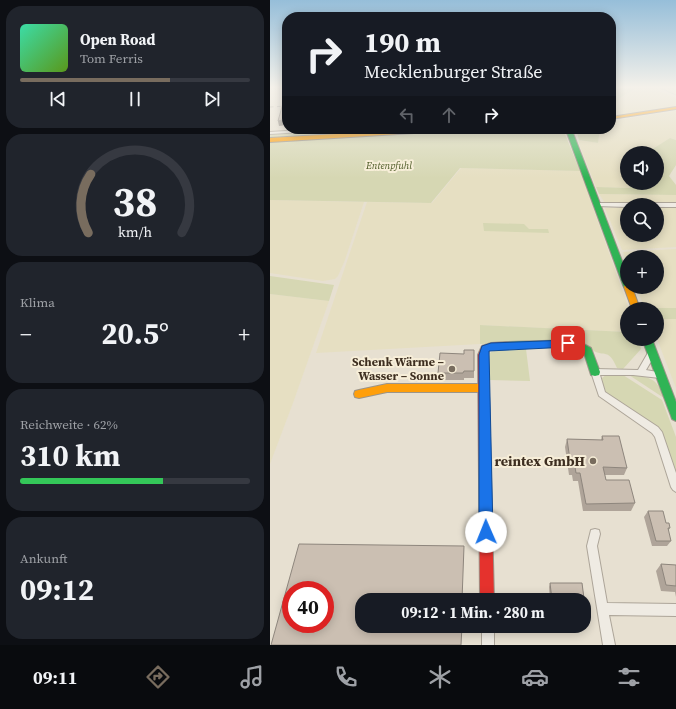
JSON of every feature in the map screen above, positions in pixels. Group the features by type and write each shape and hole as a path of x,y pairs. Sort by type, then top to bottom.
{"street":[{"path":"270,133 282,132"},
{"path":"270,140 366,134"},
{"path":"571,134 620,266"},
{"path":"598,205 676,205"},
{"path":"487,593 484,388 485,348 491,346 576,343 584,346 589,350 602,394 655,430 659,435 676,487"},
{"path":"650,346 676,416"},
{"path":"637,371 652,353"},
{"path":"595,372 637,371 660,373"},
{"path":"359,394 387,388 484,388"},
{"path":"595,534 592,546 609,645"},
{"path":"602,609 676,610"},
{"path":"488,633 488,645"}],"shaded area":[{"path":"630,118 676,118 676,140 670,138 657,146 620,146 620,188 596,187 579,144 579,140 598,143 599,134 616,134 616,120"},
{"path":"461,168 580,171 620,284 620,294 624,294 627,302 620,302 620,332 480,325 480,344 316,353 367,202 432,203"},
{"path":"599,194 676,195 676,204 664,204 664,198 620,198 620,203 605,203"},
{"path":"270,200 364,202 345,260 338,276 335,279 323,281 270,273"},
{"path":"664,205 676,206 676,247 622,250 605,208 620,208 620,242 664,242"},
{"path":"676,249 676,388 660,346 664,346 664,302 642,302 639,294 664,294 664,250 658,250"},
{"path":"270,294 329,301 270,464"}],"green space":[{"name":"Entenpfuhl","path":"270,134 565,134 580,171 460,168 431,203 270,200"},
{"path":"577,134 599,134 598,143 579,140"},
{"path":"670,138 676,140 676,165 669,176 676,185 676,195 599,194 596,187 620,188 620,190 664,190 664,146 657,146"},
{"path":"483,223 524,224 529,229 548,229 549,233 484,231"},
{"path":"270,276 334,285 329,301 270,294"},
{"path":"664,308 676,308 676,319 664,319"},
{"path":"480,325 620,332 620,346 640,346 641,349 623,369 617,368 609,355 596,352 579,342 480,344"},
{"path":"526,349 530,381 489,380 488,357 491,352 498,350"},
{"path":"606,375 623,375 662,400 676,437 676,472 663,434 653,424 603,390 602,378"},
{"path":"629,375 642,376 651,379 658,386 664,398"}],"building":[{"path":"464,350 474,350 474,371 464,371 463,373 438,373 440,353 464,354"},
{"path":"602,436 619,436 627,468 603,467 606,480 629,480 635,503 586,504 580,473 576,473 575,467 571,467 567,439 603,440"},
{"path":"648,511 663,511 666,523 669,523 670,528 668,528 671,541 656,541"},
{"path":"299,544 464,546 462,593 355,593 355,633 462,633 461,645 271,645 282,605 282,633 334,633 334,581 289,581"},
{"path":"661,564 676,565 676,586 666,585"},
{"path":"550,583 582,583 583,593 551,593"}],"traffic: fast":[{"path":"570,134 620,266"},
{"path":"506,345 576,343 588,351 595,372"},
{"path":"650,346 676,416"}],"traffic: slow":[{"path":"270,140 366,134"},
{"path":"631,294 633,302"},
{"path":"359,394 387,388 484,388"}],"traffic: jam":[{"path":"487,593 483,355 485,348 506,345"}],"place":[{"name":"Schenk Wärme – Wasser – Sonne","path":"452,369"},
{"name":"reintex GmbH","path":"593,461"}],"route":[{"path":"486,532 485,348 491,346 568,343"}]}
